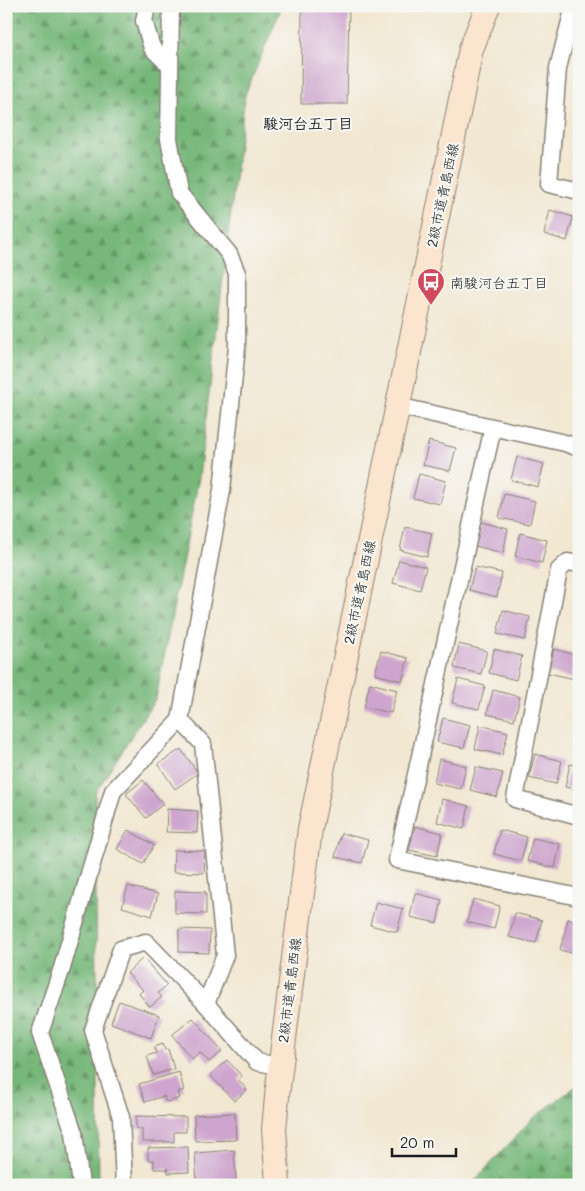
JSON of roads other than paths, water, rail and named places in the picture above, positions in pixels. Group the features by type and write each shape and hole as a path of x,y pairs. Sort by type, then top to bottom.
{"street":[{"path":"147,6 144,21 152,48 170,66"},
{"path":"81,1185 74,1133 40,1033 62,968 113,790 180,720 222,490 237,347 237,273 229,254 179,193 169,139 171,6"},
{"name":"2級市道青島西線","path":"278,1185 274,1128 310,829 450,159 471,49 488,6"},
{"path":"574,6 572,40 558,68 549,184 579,191"},
{"path":"397,406 565,443 579,448"},
{"path":"493,427 397,860 579,897"},
{"path":"579,564 568,562 559,570 515,799 579,816"},
{"path":"180,720 203,744 226,955 206,1004"},
{"path":"124,1185 121,1116 93,1030 121,949 146,942 206,1004 257,1062 280,1066"}],"place":[{"name":"南駿河台五丁目","path":"431,306"}],"district":[{"name":"駿河台五丁目","path":"308,123"}]}
